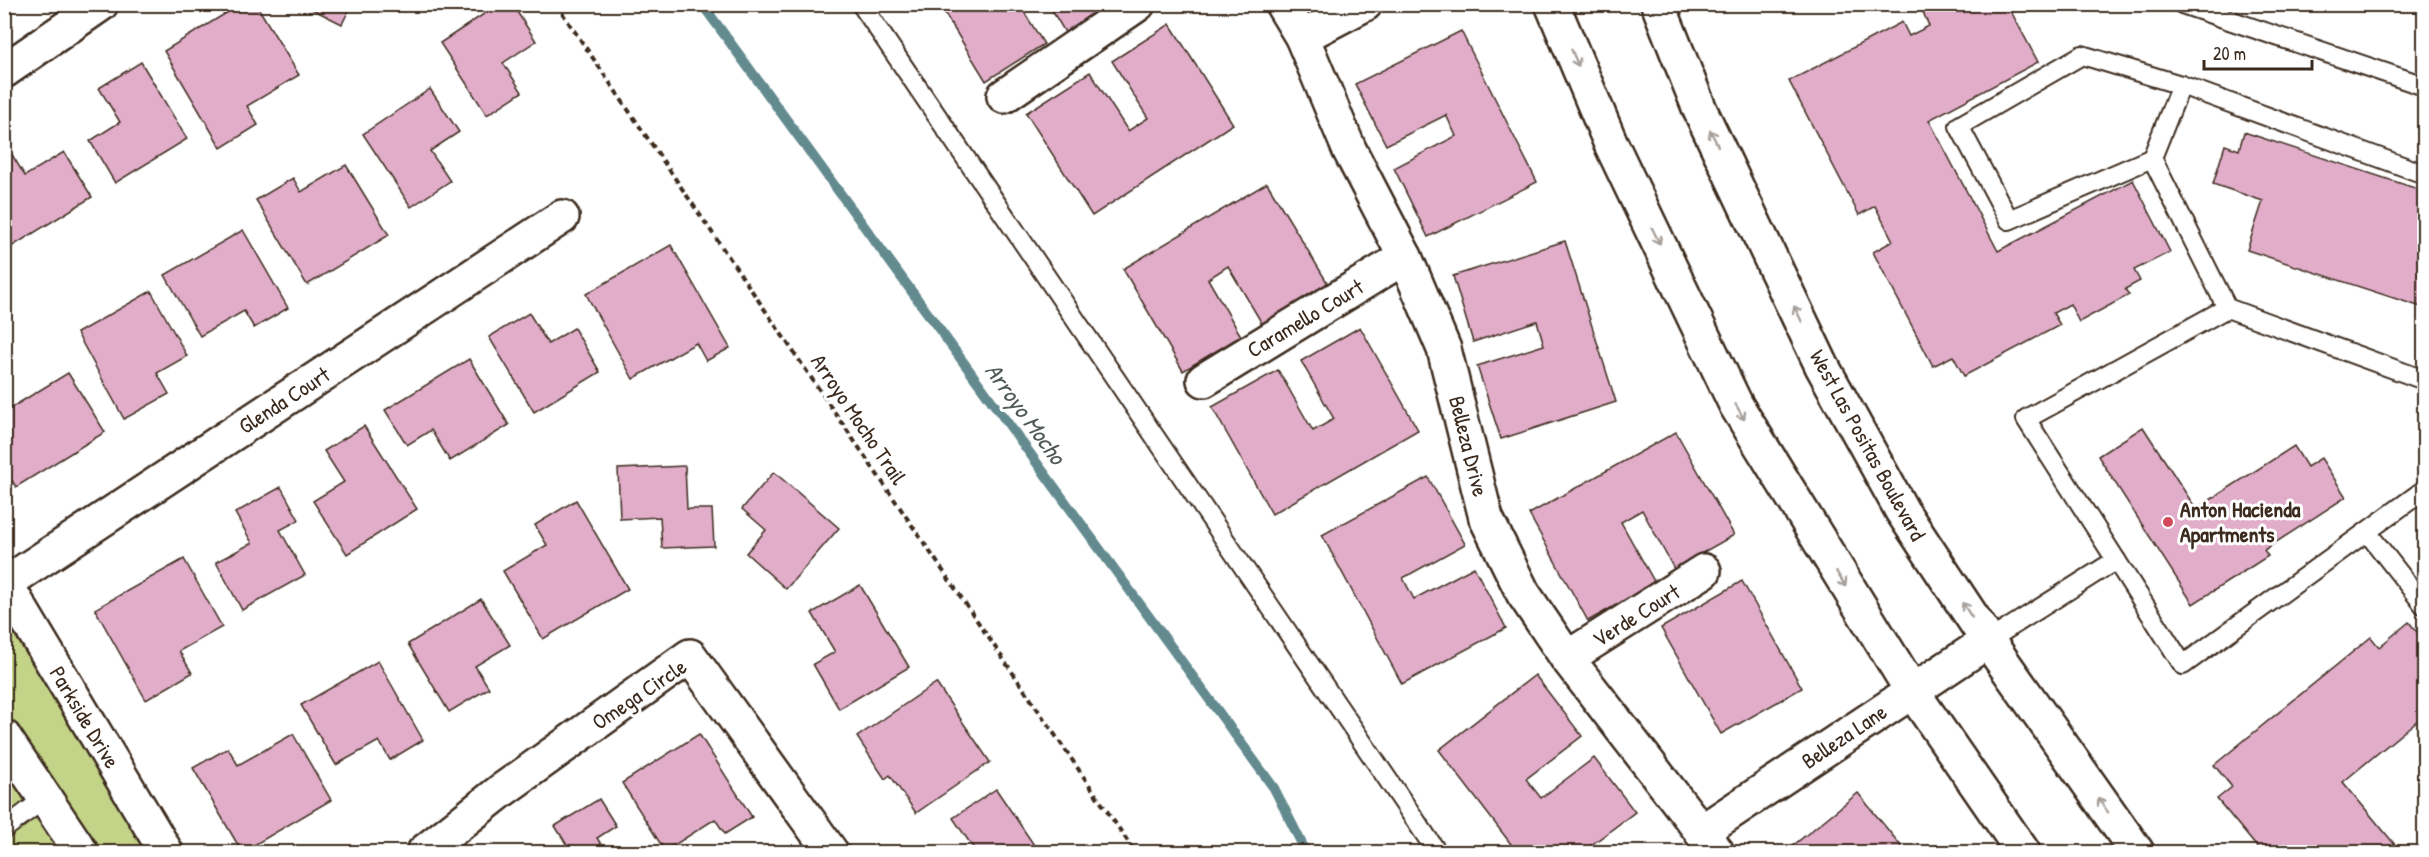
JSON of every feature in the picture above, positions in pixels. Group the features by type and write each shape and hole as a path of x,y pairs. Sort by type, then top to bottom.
{"street":[{"path":"4,71 101,4"},
{"path":"1004,96 1137,4"},
{"name":"Belleza Drive","path":"1282,4 1302,38 1349,149 1405,257 1444,349 1486,518 1523,593 1567,658 1709,842"},
{"path":"1302,38 1365,4"},
{"path":"1552,4 1611,144 1736,405 1912,691 2023,852"},
{"name":"West Las Positas Boulevard","path":"1658,4 1700,110 1822,366 1902,512 1988,641 2137,852"},
{"name":"Glenda Court","path":"5,582 562,217"},
{"name":"Caramello Court","path":"1204,380 1405,257"},
{"name":"Verde Court","path":"1567,658 1704,571"},
{"name":"Parkside Drive","path":"5,582 166,852"},
{"name":"Belleza Lane","path":"1709,842 1912,691 1988,641"},
{"name":"Omega Circle","path":"424,852 501,791 690,656 831,852"},
{"path":"4,736 81,852"}],"lane":[{"path":"861,4 1437,852"},
{"path":"2182,4 2424,86"},
{"path":"2181,85 2152,158 2009,220 1959,126 2082,56 2181,85 2424,174"},
{"path":"2152,158 2227,308 2424,380"},
{"path":"2227,308 2026,419 2182,665 2424,490"},
{"path":"2367,532 2424,605"},
{"path":"1988,641 2116,560"},
{"path":"4,829 45,798"}],"path":[{"name":"Arroyo Mocho Trail","path":"556,4 1135,852"}],"green space":[{"path":"4,617 147,852 5,852"}],"building":[{"path":"241,4 256,4 299,75 247,106 258,125 221,148 164,51"},
{"path":"302,4 352,4 342,24"},
{"path":"499,4 512,4 536,41 503,63 522,92 487,115 440,43"},
{"path":"939,4 1019,4 1044,44 986,81"},
{"path":"1048,4 1113,4 1066,34"},
{"path":"1938,4 2007,4 2038,62 1929,120 1998,251 2133,180 2170,252 2134,270 2140,281 2125,289 2129,295 2079,322 2070,304 2053,313 2060,325 1964,376 1953,356 1933,366 1873,252 1893,241 1875,206 1859,215 1789,81 1902,22 1909,36 1929,26 1923,12"},
{"path":"1170,24 1233,124 1092,216 1026,113 1090,72 1128,131 1148,118 1112,61"},
{"path":"1461,31 1537,182 1428,237 1394,168 1456,136 1446,115 1386,145 1355,84"},
{"path":"141,62 187,139 115,183 90,141 120,122 99,88"},
{"path":"430,89 459,132 430,151 450,181 411,207 363,134"},
{"path":"2244,132 2424,191 2424,308 2247,250 2263,201 2213,184 2225,145 2239,150"},
{"path":"64,152 92,197 11,247 4,237 4,157 11,153 25,176"},
{"path":"346,165 389,235 307,285 256,200 293,178 301,192"},
{"path":"1267,183 1330,287 1264,327 1228,266 1208,279 1241,336 1183,371 1123,269"},
{"path":"243,230 288,308 254,328 244,311 200,336 165,275"},
{"path":"1565,241 1616,402 1501,439 1477,366 1544,345 1537,321 1473,342 1453,276"},
{"path":"671,245 730,348 706,361 696,343 633,379 586,294"},
{"path":"151,291 187,356 157,373 169,394 124,419 77,333"},
{"path":"529,313 548,344 574,328 600,372 534,412 489,337"},
{"path":"1360,327 1418,430 1272,514 1212,407 1278,370 1313,431 1334,419 1301,361"},
{"path":"469,359 509,425 450,461 431,430 407,445 385,410"},
{"path":"68,373 105,432 16,487 4,468 4,412"},
{"path":"364,426 417,509 347,554 313,501 344,482 324,451"},
{"path":"2143,427 2196,509 2294,446 2307,467 2321,458 2346,497 2264,550 2268,556 2193,604 2098,456"},
{"path":"1676,432 1734,535 1674,569 1642,510 1621,522 1655,583 1588,621 1529,514"},
{"path":"685,466 687,509 712,509 714,546 662,548 660,517 620,519 618,469"},
{"path":"774,472 839,528 786,589 746,553 766,530 742,509"},
{"path":"1428,477 1465,544 1403,578 1414,599 1474,567 1506,628 1402,684 1322,535"},
{"path":"281,487 299,520 280,530 305,575 242,610 216,562 252,543 235,513"},
{"path":"576,500 628,589 543,639 503,571 547,545 535,525"},
{"path":"184,559 222,627 179,651 192,673 146,700 95,609"},
{"path":"1742,581 1802,688 1721,734 1661,628"},
{"path":"860,585 909,667 839,709 813,664 835,652 812,613"},
{"path":"481,599 510,645 475,666 489,688 449,712 408,644"},
{"path":"2409,622 2424,641 2424,715 2343,782 2401,852 2261,852 2217,799 2232,787 2214,765 2371,637 2379,647"},
{"path":"378,661 423,740 390,760 379,741 336,765 301,705"},
{"path":"1535,675 1582,736 1526,779 1541,798 1594,758 1635,812 1582,852 1517,852 1439,750"},
{"path":"936,683 990,762 916,813 890,775 885,779 857,737"},
{"path":"293,734 331,800 242,852 193,768 228,748 238,765"},
{"path":"699,734 752,817 725,834 715,819 665,851 622,783"},
{"path":"996,789 1036,848 1030,852 976,852 953,818"},
{"path":"1858,793 1906,852 1785,852"},
{"path":"599,799 616,826 597,838 606,852 565,852 570,850 555,826"}],"waterway":[{"name":"Arroyo Mocho","path":"702,4 1274,788 1306,852"}],"place":[{"name":"Anton Hacienda Apartments","path":"2168,522"}]}
